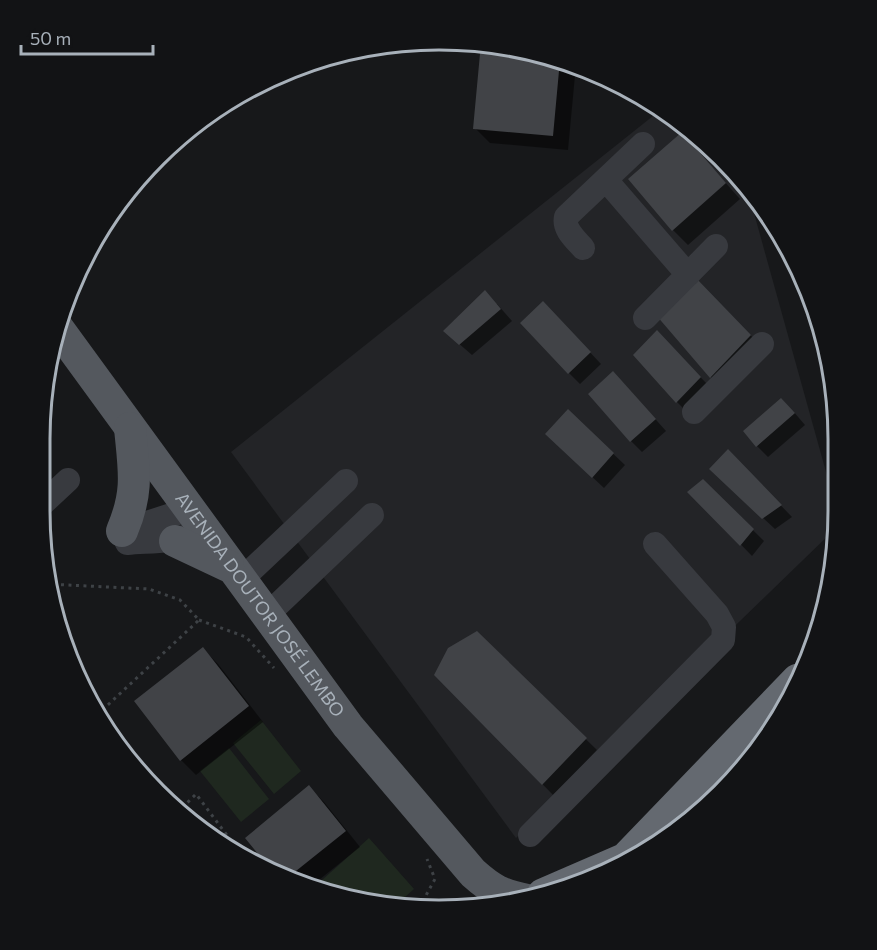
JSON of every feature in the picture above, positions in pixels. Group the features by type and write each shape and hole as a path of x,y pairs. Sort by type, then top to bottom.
{"highway":[{"path":"639,844 778,701"}],"main road":[{"name":"AVENIDA DOUTOR JOSÉ LEMBO","path":"64,336 348,726 473,873 490,889 505,894"},
{"path":"125,537 135,484 130,427"},
{"path":"175,541 237,575"},
{"name":"AVENIDA DOUTOR JOSÉ LEMBO","path":"473,873 479,898"}],"lane":[{"path":"583,248 567,228 566,216 643,144"},
{"path":"606,180 688,274"},
{"path":"645,318 716,246"},
{"path":"694,412 762,344"},
{"path":"50,497 68,480"},
{"path":"237,575 346,481"},
{"path":"267,615 372,515"},
{"path":"125,537 198,520"},
{"path":"125,537 175,541 198,520"},
{"path":"530,835 723,640 724,627 717,614 656,544"}],"path":[{"path":"57,585 149,589 180,600 199,620 104,709"},
{"path":"184,806 196,794 231,840"}],"shaded area":[{"path":"655,115 714,163 753,210 828,479 827,537 516,838 231,452"},
{"path":"261,720 301,771 274,794 233,743"},
{"path":"229,748 269,799 241,822 200,771"},
{"path":"369,838 414,889 403,899 363,893 320,882"}],"building":[{"path":"480,52 514,57 559,69 553,136 473,129"},
{"path":"680,134 692,144 726,183 672,231 628,179"},
{"path":"695,277 751,335 710,378 656,315"},
{"path":"485,290 501,309 459,345 443,331"},
{"path":"543,301 591,352 568,374 520,323"},
{"path":"657,330 701,377 676,403 633,355"},
{"path":"613,371 656,419 630,442 588,394"},
{"path":"781,398 795,413 756,447 743,431"},
{"path":"568,409 614,453 592,478 545,434"},
{"path":"728,449 782,505 762,519 709,469"},
{"path":"703,479 754,529 740,546 687,492"},
{"path":"477,631 587,738 542,785 434,675 448,648"},
{"path":"203,647 249,706 180,761 134,701"},
{"path":"309,785 346,831 294,873 260,857 245,838"}]}
